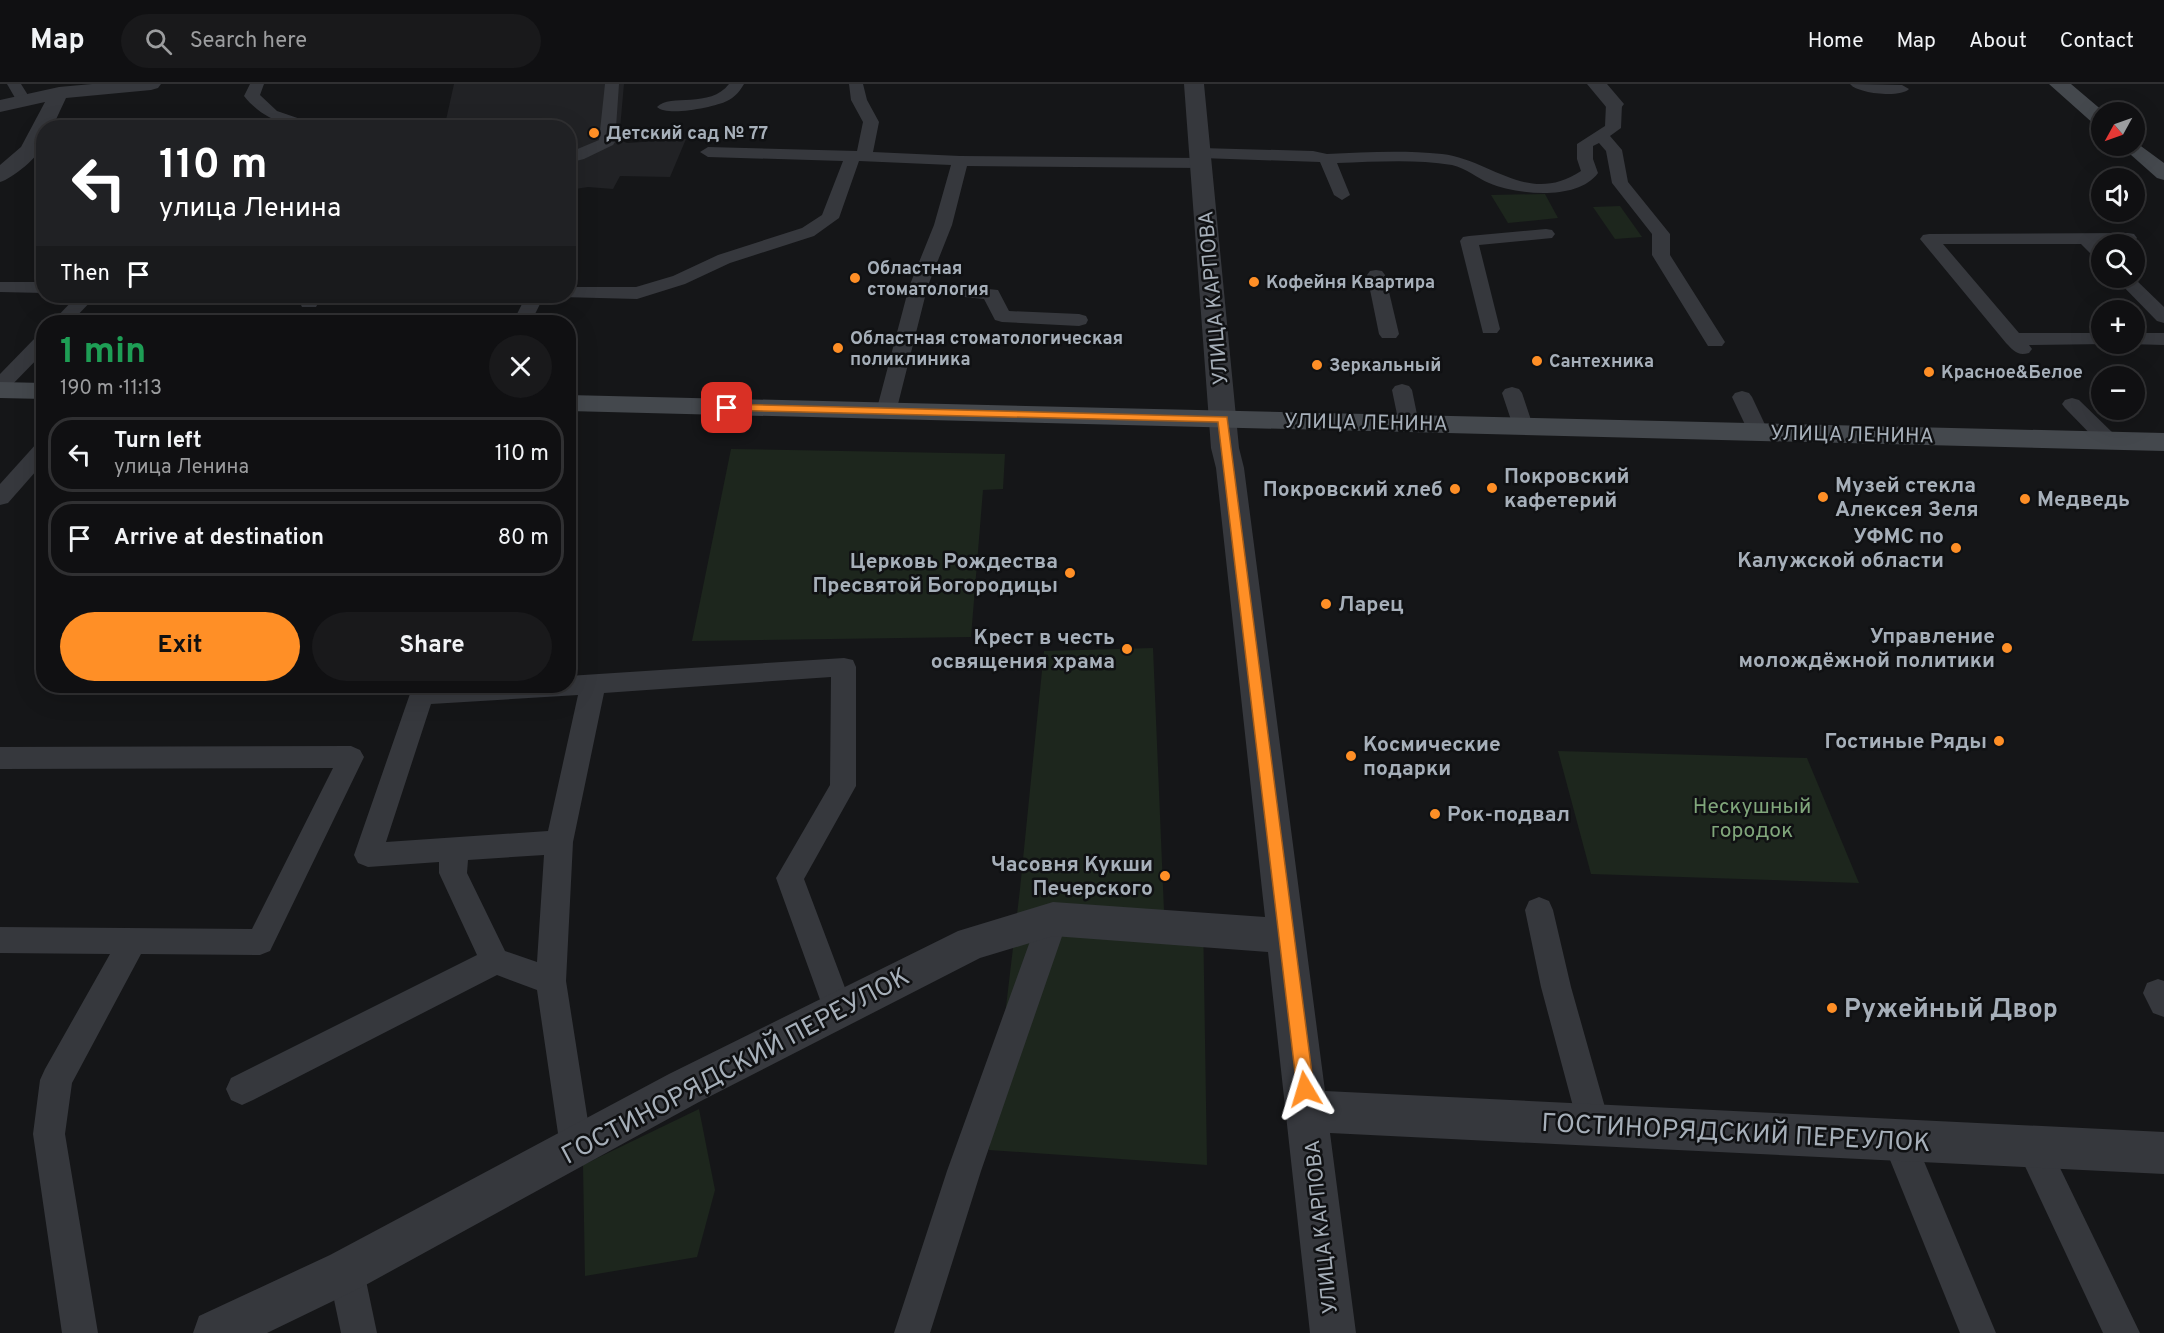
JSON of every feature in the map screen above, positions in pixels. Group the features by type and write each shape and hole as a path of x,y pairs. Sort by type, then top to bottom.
{"main road":[{"path":"2058,84 2091,112"},
{"path":"2143,156 2164,174"},
{"path":"0,388 36,390"},
{"name":"УЛИЦА ЛЕНИНА","path":"576,404 2164,442"}],"street":[{"path":"0,106 19,92 59,93 151,84"},
{"name":"УЛИЦА КАРПОВА","path":"1194,84 1223,419 1333,1333"},
{"path":"1597,84 1614,104"},
{"path":"45,120 59,93"},
{"path":"0,176 30,150 36,138"},
{"name":"ГОСТИНОРЯДСКИЙ ПЕРЕУЛОК","path":"216,1333 346,1271 684,1088 971,943 1053,919 1287,936"},
{"name":"ГОСТИНОРЯДСКИЙ ПЕРЕУЛОК","path":"1308,1111 2164,1153"}],"lane":[{"path":"258,84 252,96 272,114 289,120"},
{"path":"576,156 608,142 612,84"},
{"path":"665,107 702,104 726,96 737,84"},
{"path":"576,293 637,293 679,280 745,251 808,232 830,218 859,156 871,122 859,100 856,84"},
{"path":"1857,84 1866,88 1902,89"},
{"path":"708,152 960,161 1313,156 1327,159 1422,157 1459,162 1498,181 1526,187 1557,188 1578,182 1590,173 1585,159 1586,144 1613,128 1614,104"},
{"path":"1601,135 1614,150 1620,183 1660,234 1660,255 1715,342"},
{"path":"1327,159 1342,195"},
{"path":"886,412 918,287 943,225 960,161"},
{"path":"1490,329 1469,241 1546,234"},
{"path":"2091,240 1929,239 2017,344 2091,340"},
{"path":"2086,240 2091,245"},
{"path":"1376,275 1389,334"},
{"path":"0,287 36,288"},
{"path":"918,287 991,294 1002,316 1079,320"},
{"path":"2134,288 2164,317"},
{"path":"68,315 80,303"},
{"path":"2145,339 2164,339"},
{"path":"0,388 36,349"},
{"path":"1402,390 1409,424"},
{"path":"1512,393 1523,426"},
{"path":"1742,397 1758,431"},
{"path":"2072,404 2108,440"},
{"path":"0,498 36,457"},
{"path":"576,685 844,668 843,786 790,878 838,1009"},
{"path":"576,1147 551,981 559,842 593,684"},
{"path":"452,693 421,695 368,855 559,842"},
{"path":"0,758 351,757 260,942 0,940"},
{"path":"454,849 453,873 495,961 551,981"},
{"path":"1539,910 1556,987 1594,1125"},
{"path":"912,1333 964,1171 1053,919"},
{"path":"80,1333 49,1134 56,1080 133,941"},
{"path":"242,1089 495,961"},
{"path":"1898,1140 1978,1333"},
{"path":"2032,1147 2122,1333"},
{"path":"346,1271 359,1333"}],"shaded area":[{"name":"Детский сад № 77","path":"454,84 624,84 619,140 627,143 686,139 670,177 620,176 613,189 588,187 576,189 576,120 446,120"}],"green space":[{"path":"1545,194 1558,218 1508,223 1491,195"},
{"path":"1620,206 1642,237 1615,239 1593,207"},
{"path":"731,449 1005,454 1003,489 983,490 971,637 692,641"},
{"path":"1153,648 1164,911 1203,914 1207,1165 989,1150 1020,889 1044,651"},
{"name":"Нескушный городок","path":"1558,751 1807,758 1859,883 1591,874"},
{"path":"699,1109 715,1190 697,1257 585,1276 583,1165"}],"place":[{"name":"Детский сад № 77","path":"594,133"},
{"name":"Областная стоматология","path":"855,278"},
{"name":"Кофейня Квартира","path":"1254,282"},
{"name":"Областная стоматологическая поликлиника","path":"838,348"},
{"name":"Сантехника","path":"1537,361"},
{"name":"Зеркальный","path":"1317,365"},
{"name":"Красное&Белое","path":"1929,372"},
{"name":"Покровский кафетерий","path":"1492,488"},
{"name":"Покровский хлеб","path":"1455,489"},
{"name":"Музей стекла Алексея Зеля","path":"1823,497"},
{"name":"Медведь","path":"2025,499"},
{"name":"УФМС по Калужской области","path":"1956,548"},
{"name":"Церковь Рождества Пресвятой Богородицы","path":"1070,573"},
{"name":"Ларец","path":"1326,604"},
{"name":"Управление молождёжной политики","path":"2007,648"},
{"name":"Крест в честь освящения храма","path":"1127,649"},
{"name":"Гостиные Ряды","path":"1999,741"},
{"name":"Космические подарки","path":"1351,756"},
{"name":"Рок-подвал","path":"1435,814"},
{"name":"Часовня Кукши Печерского","path":"1165,876"},
{"name":"Ружейный Двор","path":"1832,1008"}],"route":[{"path":"727,408 1223,419 1305,1089"}]}
